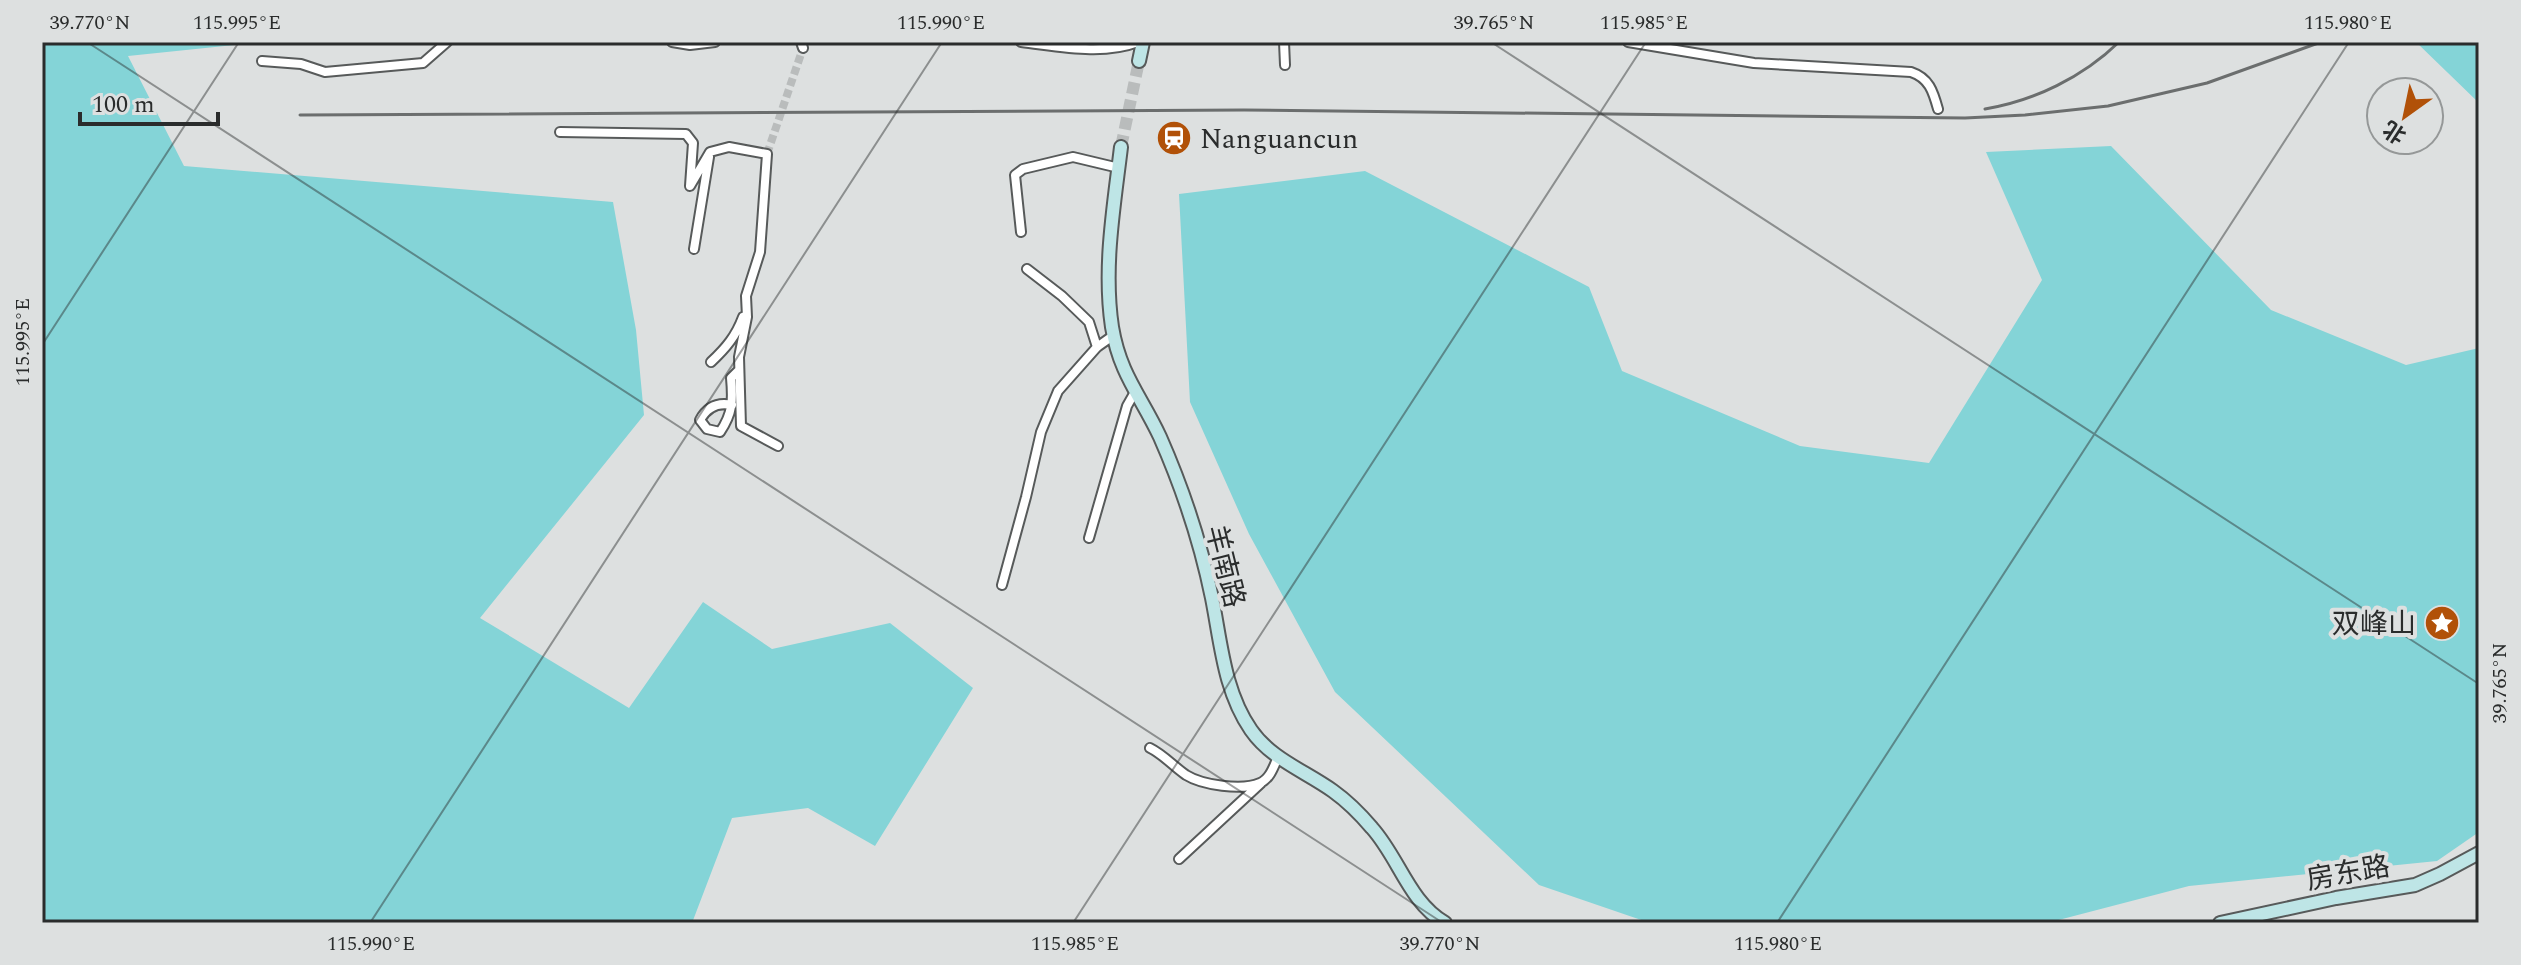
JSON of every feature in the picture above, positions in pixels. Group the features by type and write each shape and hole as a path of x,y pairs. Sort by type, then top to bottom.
{"street":[{"path":"262,61 292,62 325,72 423,63 447,42"},
{"path":"672,42 690,45 715,42"},
{"path":"1021,42 1078,48 1125,47 1140,42 1139,61"},
{"path":"1284,42 1285,65"},
{"path":"1634,43 1754,63 1911,72 1928,82 1938,109"},
{"path":"560,132 686,134 693,143 690,186 710,152 729,147 767,154 760,252 746,296 739,370 741,426 778,446"},
{"name":"羊南路","path":"1121,147 1107,273 1118,357 1159,435 1181,491 1212,596 1224,667 1236,703 1251,731 1278,757 1333,791 1375,830 1419,902 1445,923"},
{"path":"694,249 710,152"},
{"path":"1021,232 1015,175 1023,169 1073,157 1119,168"},
{"path":"1027,269 1089,322 1097,347"},
{"path":"711,362 738,332 747,309"},
{"path":"1002,585 1041,432 1058,391 1097,347 1114,335"},
{"path":"732,405 731,378 739,370"},
{"path":"1089,538 1127,406 1135,392"},
{"path":"1150,748 1201,783 1237,787 1262,783"},
{"path":"1179,859 1262,783 1278,757"},
{"name":"房东路","path":"2220,923 2415,885 2479,853"}],"shaded area":[{"path":"42,42 263,42 128,56 184,166 613,202 636,330 644,415 480,618 629,708 703,602 772,649 890,623 973,688 875,846 808,808 732,818 692,923 42,923"},
{"path":"2416,42 2479,42 2479,103"},
{"path":"2111,146 2271,310 2406,365 2479,348 2479,832 2437,861 2189,886 2047,923 1650,923 1539,885 1335,692 1249,534 1190,402 1179,194 1365,171 1589,287 1622,371 1800,446 1929,463 2042,280 1986,152"}],"tunnel":[{"path":"767,154 803,48"},
{"path":"1121,147 1139,61"}],"railway":[{"path":"1985,109 2022,100 2057,86 2090,66 2119,42"},
{"path":"300,115 1244,110 1965,118 2108,106 2207,83 2321,42"}],"place":[{"name":"Nanguancun","path":"1174,138"},
{"name":"双峰山","path":"2442,623"}]}
